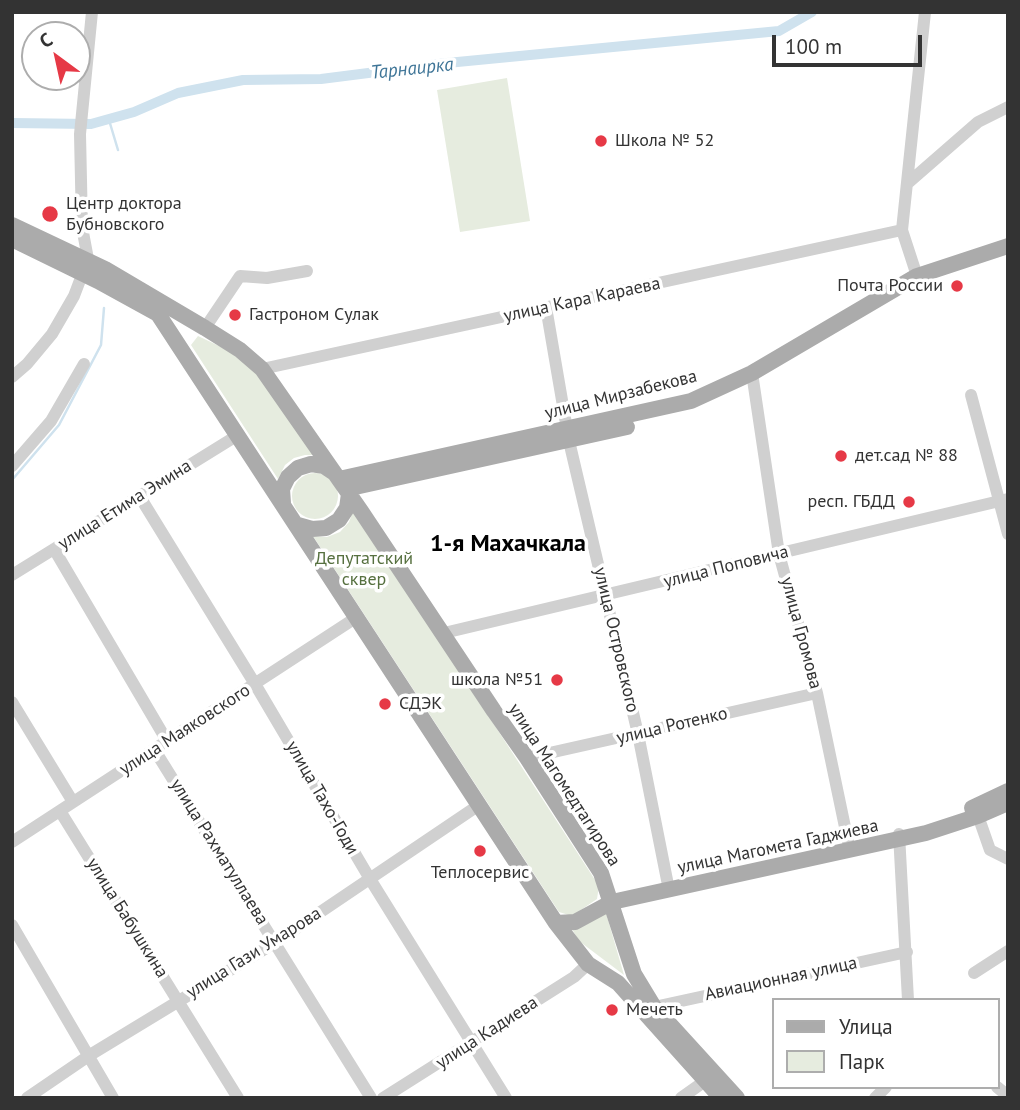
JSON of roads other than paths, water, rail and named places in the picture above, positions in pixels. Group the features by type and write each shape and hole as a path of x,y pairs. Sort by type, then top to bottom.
{"main road":[{"path":"12,225 85,266"},
{"path":"12,239 85,266"},
{"name":"улица Мирзабекова","path":"753,377 917,276 1008,246"},
{"name":"улица Мирзабекова","path":"342,484 694,411 921,286 1008,257"},
{"name":"улица Магомедтагирова","path":"85,266 161,309 205,328 240,350 262,369 444,633 601,873 634,974 654,1007 711,1077 721,1098"},
{"path":"161,309 238,435 283,503 298,525 312,529 326,528 339,520 347,508 342,484 324,466 311,464 298,468 288,477 282,489 283,503"},
{"name":"улица Магомедтагирова","path":"298,525 556,923 587,964 618,983 711,1077 737,1098"},
{"name":"улица Магомета Гаджиева","path":"976,812 1008,791"},
{"name":"улица Магомета Гаджиева","path":"556,923 575,922 611,900 900,836 1008,803"}],"street":[{"path":"12,377 27,364 52,334 74,296 85,266 80,134 92,12"},
{"path":"917,276 902,230 925,12"},
{"path":"908,183 978,122 1008,107"},
{"name":"улица Кара Караева","path":"262,369 902,230"},
{"path":"205,328 240,276 267,278 307,271"},
{"name":"улица Островского","path":"546,307 568,435 638,734 668,887"},
{"path":"12,466 51,421 84,364"},
{"name":"улица Громова","path":"753,377 779,554 817,693 849,848"},
{"path":"971,395 1004,500 1008,534"},
{"name":"улица Етима Эмина","path":"12,575 238,435"},
{"name":"улица Тахо-Годи","path":"140,496 370,879 506,1098"},
{"name":"улица Поповича","path":"444,633 1004,500"},
{"path":"54,549 167,741"},
{"name":"улица Маяковского","path":"12,842 357,617"},
{"name":"улица Ротенко","path":"527,758 817,693"},
{"path":"12,702 73,802"},
{"name":"улица Рахматуллаева","path":"154,749 371,1098"},
{"name":"улица Гази Умарова","path":"27,1098 90,1055 275,942 479,805"},
{"name":"улица Бабушкина","path":"60,811 237,1098"},
{"path":"976,812 990,850 1008,859"},
{"path":"900,836 908,998"},
{"path":"12,925 113,1098"},
{"path":"974,972 1008,951"},
{"name":"Авиационная улица","path":"654,1007 907,952"},
{"name":"улица Кадиева","path":"383,1098 473,1043 574,976 587,964"},
{"path":"681,1098 711,1077"}],"waterway":[{"name":"Тарнаирка","path":"12,123 91,124 134,112 178,93 243,80 321,79 447,63 779,31 812,12"},
{"path":"109,120 118,150"},
{"path":"12,480 59,425 101,345 104,308"}],"place":[{"name":"Школа № 52","path":"601,141"},
{"name":"Центр доктора Бубновского","path":"50,214"},
{"name":"Почта России","path":"957,286"},
{"name":"Гастроном Сулак","path":"235,315"},
{"name":"дет.сад № 88","path":"841,456"},
{"name":"респ. ГБДД","path":"909,502"},
{"name":"школа №51","path":"557,680"},
{"name":"СДЭК","path":"385,704"},
{"name":"Теплосервис","path":"480,851"},
{"name":"Мечеть","path":"612,1010"}],"district":[{"name":"1-я Махачкала","path":"508,544"}],"park label":[{"name":"Депутатский сквер","path":"364,569"}]}
